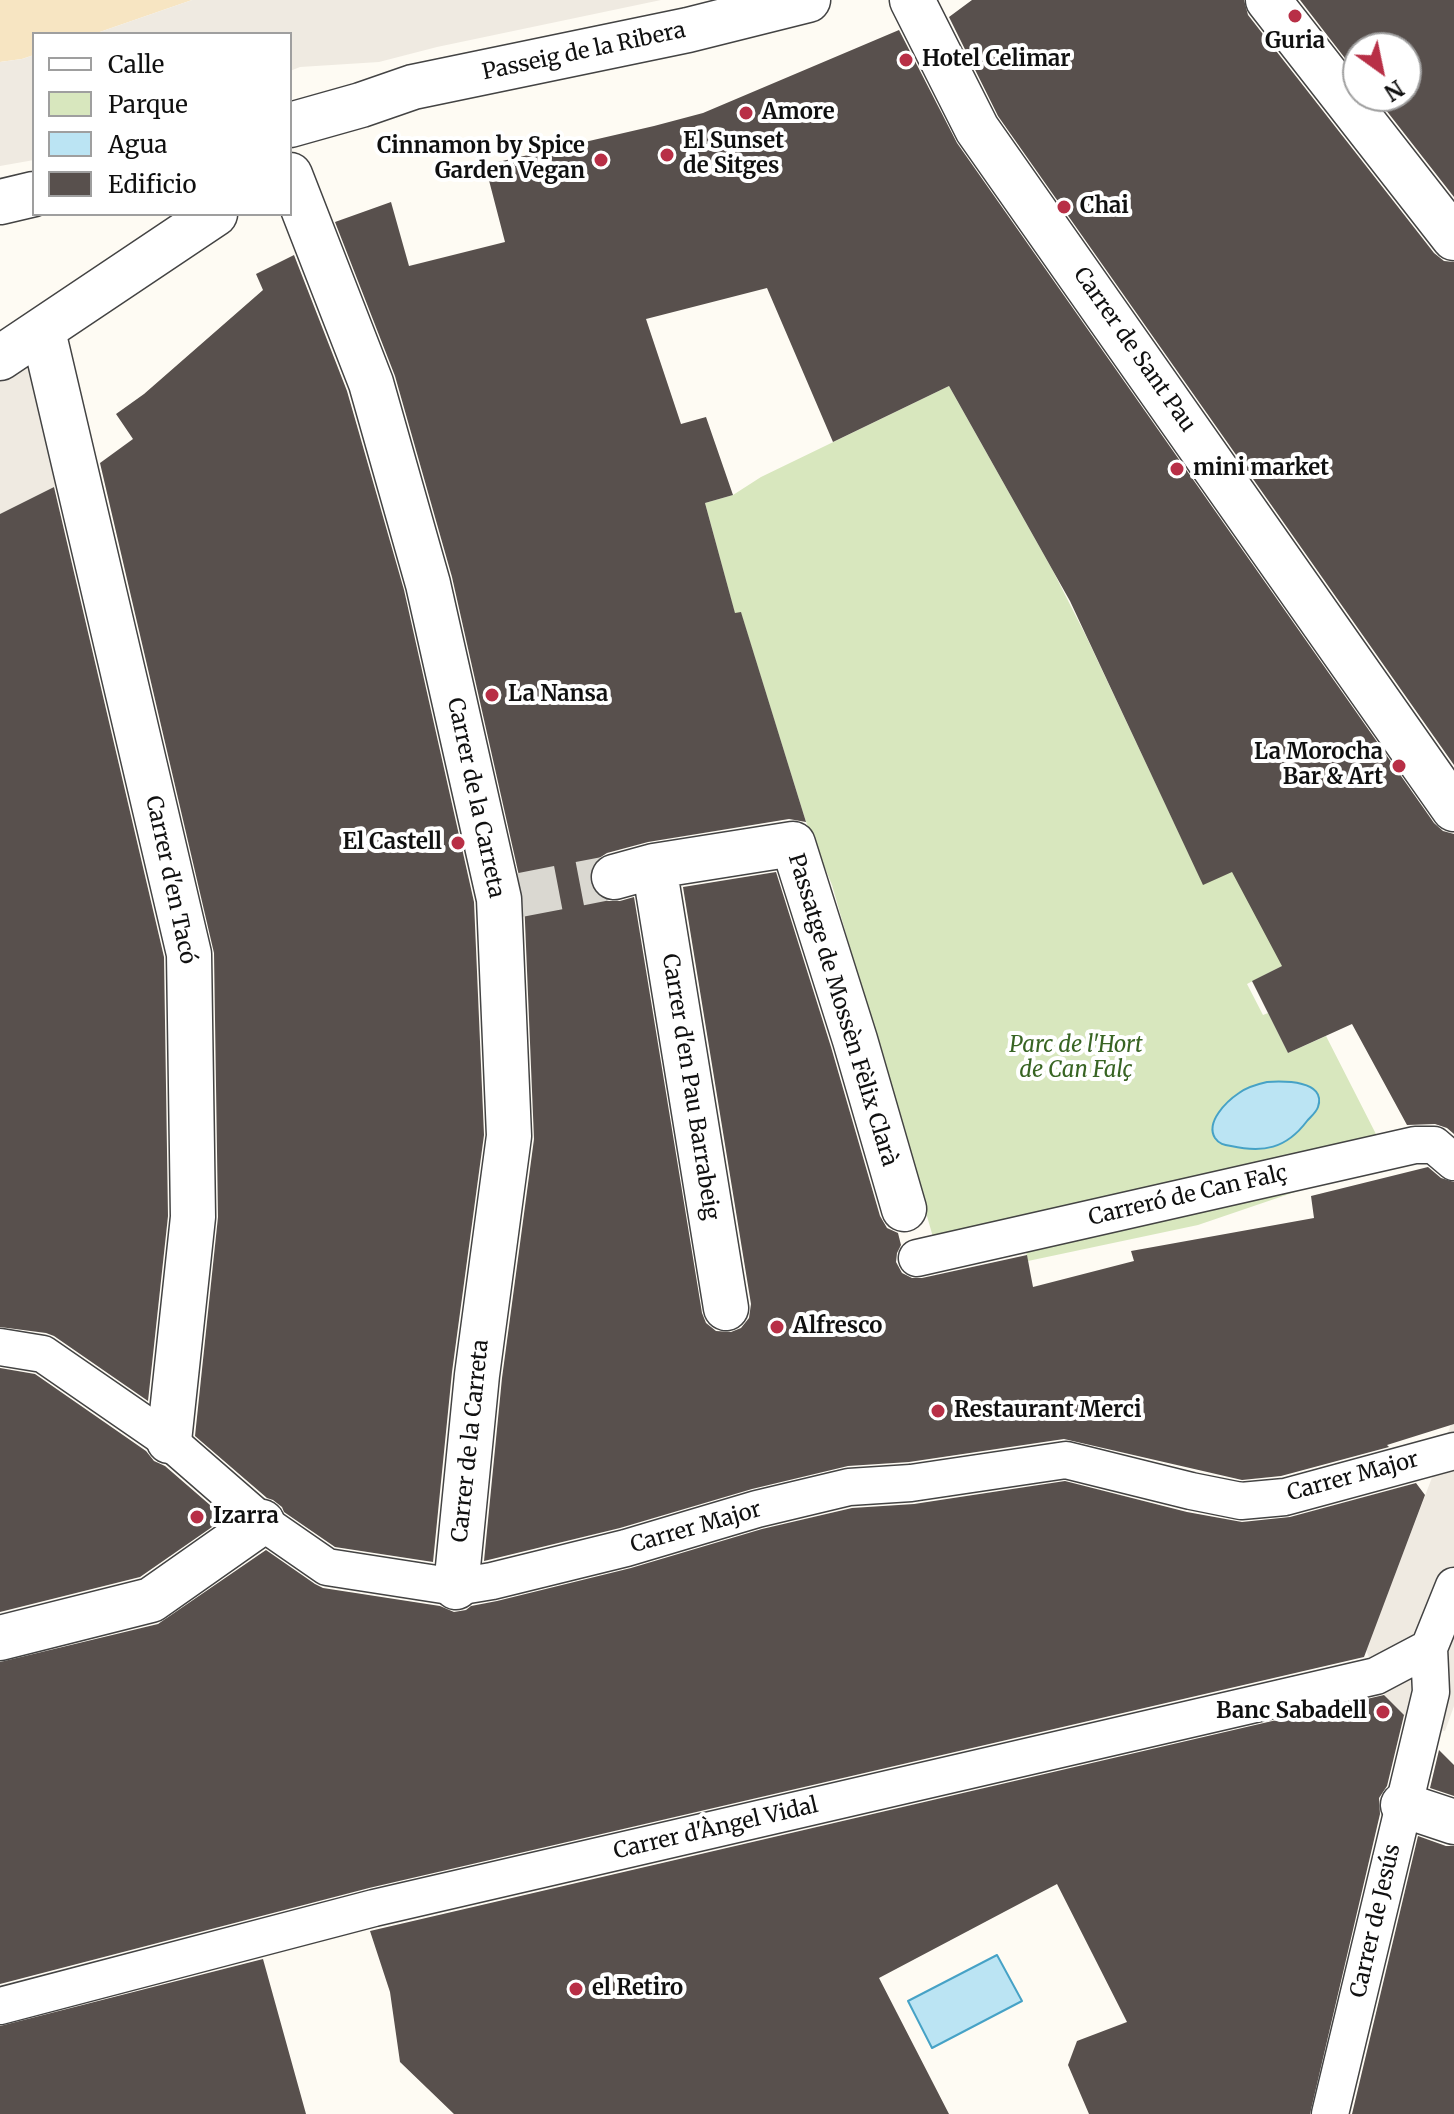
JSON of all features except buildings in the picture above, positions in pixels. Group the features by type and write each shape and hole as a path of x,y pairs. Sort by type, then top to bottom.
{"street":[{"name":"Passeig de la Ribera","path":"292,124 413,87 688,30 808,0"},
{"name":"Carrer de Sant Pau","path":"912,0 977,129 1454,809"},
{"path":"1268,0 1454,238"},
{"name":"Passeig de la Ribera","path":"292,161 361,105"},
{"name":"Carrer de la Carreta","path":"292,180 375,397 428,584 507,898 509,1136 477,1375 456,1587"},
{"path":"0,202 32,194"},
{"path":"0,358 212,216"},
{"name":"Carrer d'en Tacó","path":"43,331 189,954 193,1217 169,1441"},
{"name":"Passatge de Mossèn Fèlix Clarà","path":"634,872 793,844 904,1209"},
{"name":"Carrer d'en Pau Barrabeig","path":"634,872 726,1308"},
{"name":"Carreró de Can Falç","path":"917,1258 1415,1145 1434,1145 1454,1162"},
{"name":"Carrer Major","path":"0,1347 43,1354 169,1441 262,1522 327,1567 456,1587 626,1548 757,1509 849,1487 911,1483 1066,1460 1241,1501 1285,1497 1454,1451"},
{"path":"0,1638 151,1600 262,1522"},
{"path":"1429,1648 1454,1586"},
{"name":"Carrer de Jesús","path":"1330,2114 1431,1692 1429,1648"},
{"name":"Carrer d'Àngel Vidal","path":"0,2006 374,1908 1376,1676 1429,1648"},
{"path":"1403,1805 1454,1822"}],"green space":[{"name":"Parc de l'Hort de Can Falç","path":"949,386 1052,569 1203,884 1265,857 1282,966 1247,984 1263,1015 1268,1013 1288,1053 1326,1036 1378,1138 1336,1178 1198,1225 1028,1261 1026,1251 941,1265 832,885 806,822 741,613 735,614 705,503 733,495 761,477"}],"sand":[{"path":"0,0 192,0 100,32 32,32 32,56 0,62"}],"shaded area":[{"path":"192,0 661,0 379,62 300,67 292,70 292,32 100,32"},
{"path":"32,56 32,160 0,166 0,62"},
{"path":"29,356 60,484 0,514 0,374"},
{"path":"1454,1415 1454,1706 1445,1731 1422,1727 1402,1714 1386,1698 1366,1650"}],"water":[{"path":"1267,1082 1293,1082 1310,1087 1319,1098 1317,1109 1291,1138 1273,1147 1253,1149 1218,1142 1213,1125 1223,1107 1242,1091"},
{"path":"997,1955 1022,2001 932,2048 908,2001"}],"tunnel":[{"path":"515,896 614,877"}],"place":[{"name":"Guria","path":"1295,16"},
{"name":"Hotel Celimar","path":"906,60"},
{"name":"Amore","path":"746,113"},
{"name":"El Sunset de Sitges","path":"667,155"},
{"name":"Cinnamon by Spice Garden Vegan","path":"601,160"},
{"name":"Chai","path":"1064,207"},
{"name":"mini market","path":"1177,469"},
{"name":"La Nansa","path":"492,695"},
{"name":"La Morocha Bar & Art","path":"1399,766"},
{"name":"El Castell","path":"458,843"},
{"name":"Alfresco","path":"777,1327"},
{"name":"Restaurant Merci","path":"938,1411"},
{"name":"Izarra","path":"197,1517"},
{"name":"Banc Sabadell","path":"1383,1712"},
{"name":"el Retiro","path":"576,1989"}]}
